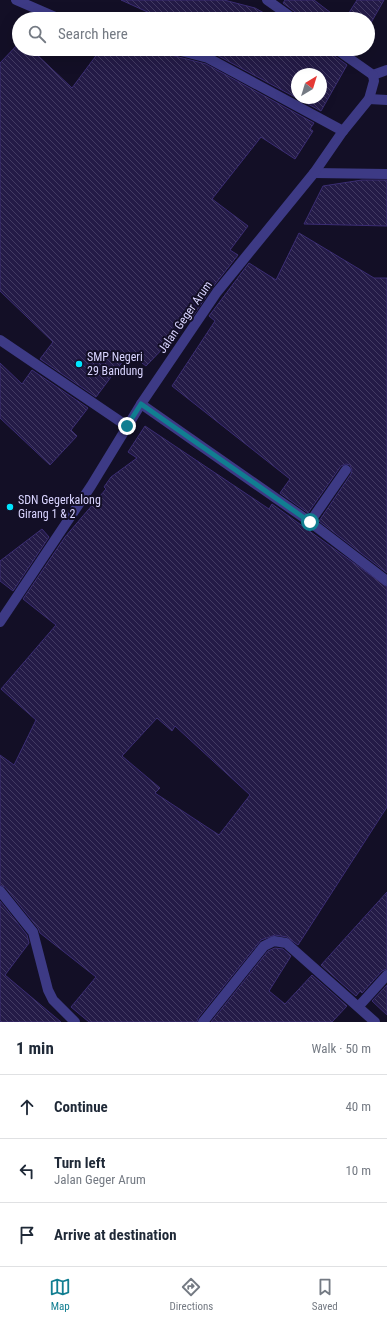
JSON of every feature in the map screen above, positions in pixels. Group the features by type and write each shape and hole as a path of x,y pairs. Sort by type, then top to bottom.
{"street":[{"path":"16,0 44,12"},
{"path":"267,0 284,12"},
{"path":"200,56 208,58 343,131"},
{"path":"346,56 373,75 387,70"},
{"name":"Jalan Geger Arum","path":"0,622 91,486 141,404 217,292 314,173 343,131 369,99 374,81 373,75"},
{"path":"369,99 387,100"},
{"path":"314,173 387,174"},
{"path":"0,340 127,426"},
{"path":"141,404 310,522 387,581"},
{"path":"310,522 346,470"},
{"path":"0,891 33,932 48,990 53,1000 75,1022"},
{"path":"203,1022 264,946 274,941 286,944 359,1006 375,1022"},
{"path":"359,1006 387,975"}],"building":[{"path":"121,0 224,0 255,8 262,12 148,12"},
{"path":"285,0 314,0 330,12 295,12 283,3"},
{"path":"357,0 384,0 375,16 375,12 349,12"},
{"path":"12,50 12,56 38,56 72,88 96,56 175,56 206,64 314,123 310,129 313,131 295,159 261,137 212,199 248,226 230,250 238,255 212,288 191,319 146,366 129,353 96,397 40,359 53,342 0,291 0,63"},
{"path":"218,56 335,56 347,65 327,100 327,68 291,68 291,95"},
{"path":"308,104 325,104 321,111"},
{"path":"362,180 387,180 387,226 304,224 323,186"},
{"path":"299,233 374,278 387,278 387,573 319,521 351,474 352,470 350,465 346,464 341,466 308,513 280,493 290,479 172,386 215,321 209,316 249,263 276,280"},
{"path":"0,363 22,384 32,370 88,408 71,430 77,436 50,465 0,418"},
{"path":"145,426 269,509 272,504 387,587 387,807 298,945 287,937 275,935 261,940 198,1018 197,1022 89,1022 71,1007 96,977 40,933 38,928 5,887 0,885 0,755 14,765 36,720 1,689 56,625 23,599 65,537 106,489 104,487 111,477 137,458 128,452","holes":["157,718 172,731 175,726 250,795 219,835 155,793 160,788 122,756"]},
{"path":"42,529 49,537 13,591 0,581 0,561"},
{"path":"387,892 387,969 382,971 362,993 360,991 356,996 321,965"},
{"path":"0,901 27,935 29,943 5,975 61,1022 0,1022"},
{"path":"275,948 283,949 291,956 269,991 285,1004 312,975 347,1006 332,1022 211,1022 268,951"},
{"path":"387,985 387,1015 372,1001"}],"place":[{"name":"SMP Negeri 29 Bandung","path":"79,364"},
{"name":"SDN Gegerkalong Girang 1 & 2","path":"10,507"}],"route":[{"path":"127,426 141,404 310,522"}]}
